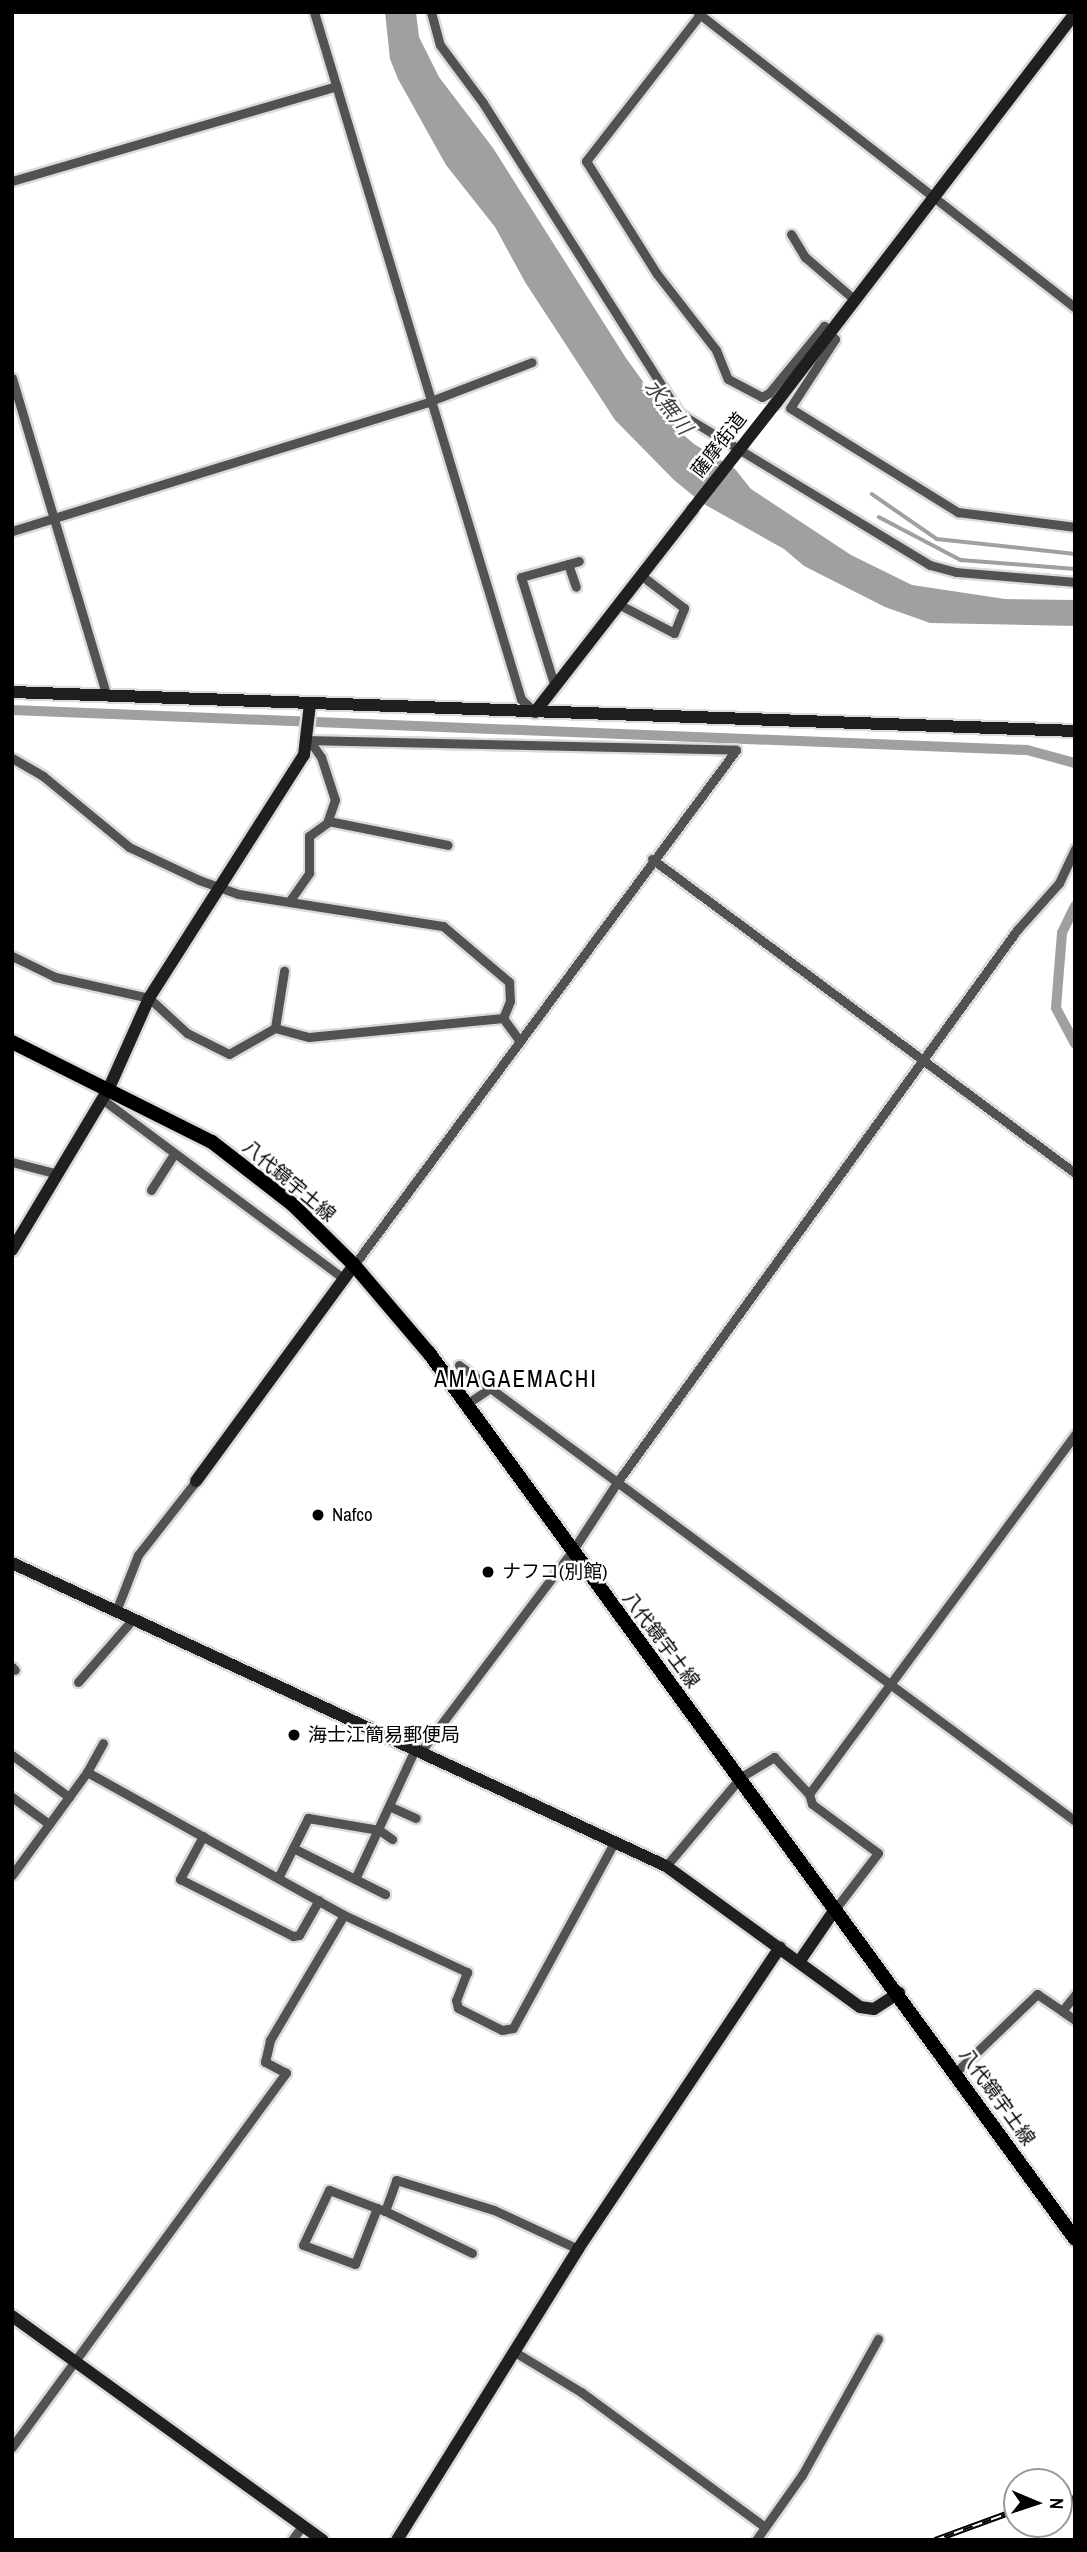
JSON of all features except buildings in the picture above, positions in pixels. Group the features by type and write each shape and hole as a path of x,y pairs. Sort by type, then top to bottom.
{"main road":[{"name":"八代鏡宇土線","path":"12,1042 105,1093 212,1142 292,1204 354,1265 429,1353 571,1553 741,1777 1075,2239"}],"street":[{"path":"314,12 428,402 521,699 535,712"},
{"path":"431,12 440,45 483,103 679,413 930,565 956,572 1075,582"},
{"path":"1075,308 699,13 586,161 657,274 716,350 728,379 762,397 824,326 831,330 835,339 790,408 958,512 971,517 1075,527"},
{"name":"薩摩街道","path":"535,712 776,404 1075,14"},
{"path":"12,181 336,86"},
{"path":"791,234 805,257 855,300"},
{"path":"12,531 428,402 532,362"},
{"path":"12,378 107,696"},
{"path":"555,687 522,577 579,561"},
{"path":"568,564 576,587"},
{"path":"620,605 674,633 684,608 642,576"},
{"path":"12,692 1075,731"},
{"path":"12,1250 54,1173 105,1093 149,998 309,740 310,704"},
{"path":"291,900 309,873 309,836 328,821 335,800 321,757 309,740"},
{"path":"116,1611 138,1555 652,859 736,750 309,740"},
{"path":"12,758 43,776 128,847 238,894 291,900 323,909 443,926 509,982 509,1001 503,1018"},
{"path":"328,821 448,845"},
{"path":"355,1879 418,1750 571,1553 618,1481 1017,930 1059,883 1075,848"},
{"path":"652,859 1075,1173"},
{"path":"12,956 55,977 149,998 187,1033 229,1054 275,1028 309,1037 503,1018"},
{"path":"275,1028 284,971"},
{"path":"503,1018 519,1040"},
{"path":"105,1093 174,1154 344,1279"},
{"path":"151,1190 174,1154"},
{"path":"12,1162 54,1173"},
{"path":"459,1365 1075,1821"},
{"path":"465,1405 492,1387"},
{"path":"808,1794 1075,1434"},
{"path":"12,1563 666,1866 860,2007 874,2009 899,1993"},
{"path":"78,1682 133,1619"},
{"path":"12,1875 87,1772 103,1743"},
{"path":"12,1755 69,1797"},
{"path":"666,1866 741,1777 774,1757 808,1794 812,1804 877,1853 799,1962"},
{"path":"87,1772 279,1876 344,1915 467,1972 456,2000 458,2008 493,2029 513,2028 615,1841"},
{"path":"12,1797 49,1824"},
{"path":"391,1807 416,1818"},
{"path":"279,1876 308,1818 379,1830 392,1839"},
{"path":"203,1836 180,1879 293,1936 299,1935 319,1900"},
{"path":"293,1848 384,1894"},
{"path":"12,2447 286,2074 265,2062 271,2040 344,1915"},
{"path":"397,2540 578,2249 780,1947"},
{"path":"956,2073 1037,1994 1075,2020"},
{"path":"1062,2011 1075,1995"},
{"path":"472,2253 381,2209 329,2190 303,2245 355,2264 381,2209 396,2180 494,2210 578,2249"},
{"path":"12,2316 323,2540"},
{"path":"756,2540 802,2475 878,2339"},
{"path":"513,2351 581,2392 765,2527"},
{"path":"292,2540 303,2525"}],"shaded area":[{"path":"385,12 416,12 419,37 439,77 493,148 626,358 678,430 694,444 735,469 751,489 851,555 912,585 1005,599 1075,600 1075,626 930,623 885,607 804,566 784,549 702,503 674,480 615,420 525,282 495,227 446,165 398,79 390,59"}],"waterway":[{"path":"872,494 937,539 1075,554"},
{"path":"879,517 961,560 1075,569"},
{"path":"12,710 1027,750 1075,763"},
{"path":"1075,906 1062,933 1056,1008 1075,1043"}],"railway":[{"path":"935,2540 1003,2515"}],"place":[{"name":"Nafco","path":"318,1515"},
{"name":"ナフコ(別館)","path":"488,1572"},
{"name":"海士江簡易郵便局","path":"294,1735"}],"district":[{"name":"AMAGAEMACHI","path":"516,1379"}],"water label":[{"name":"水無川","path":"668,407"}]}
